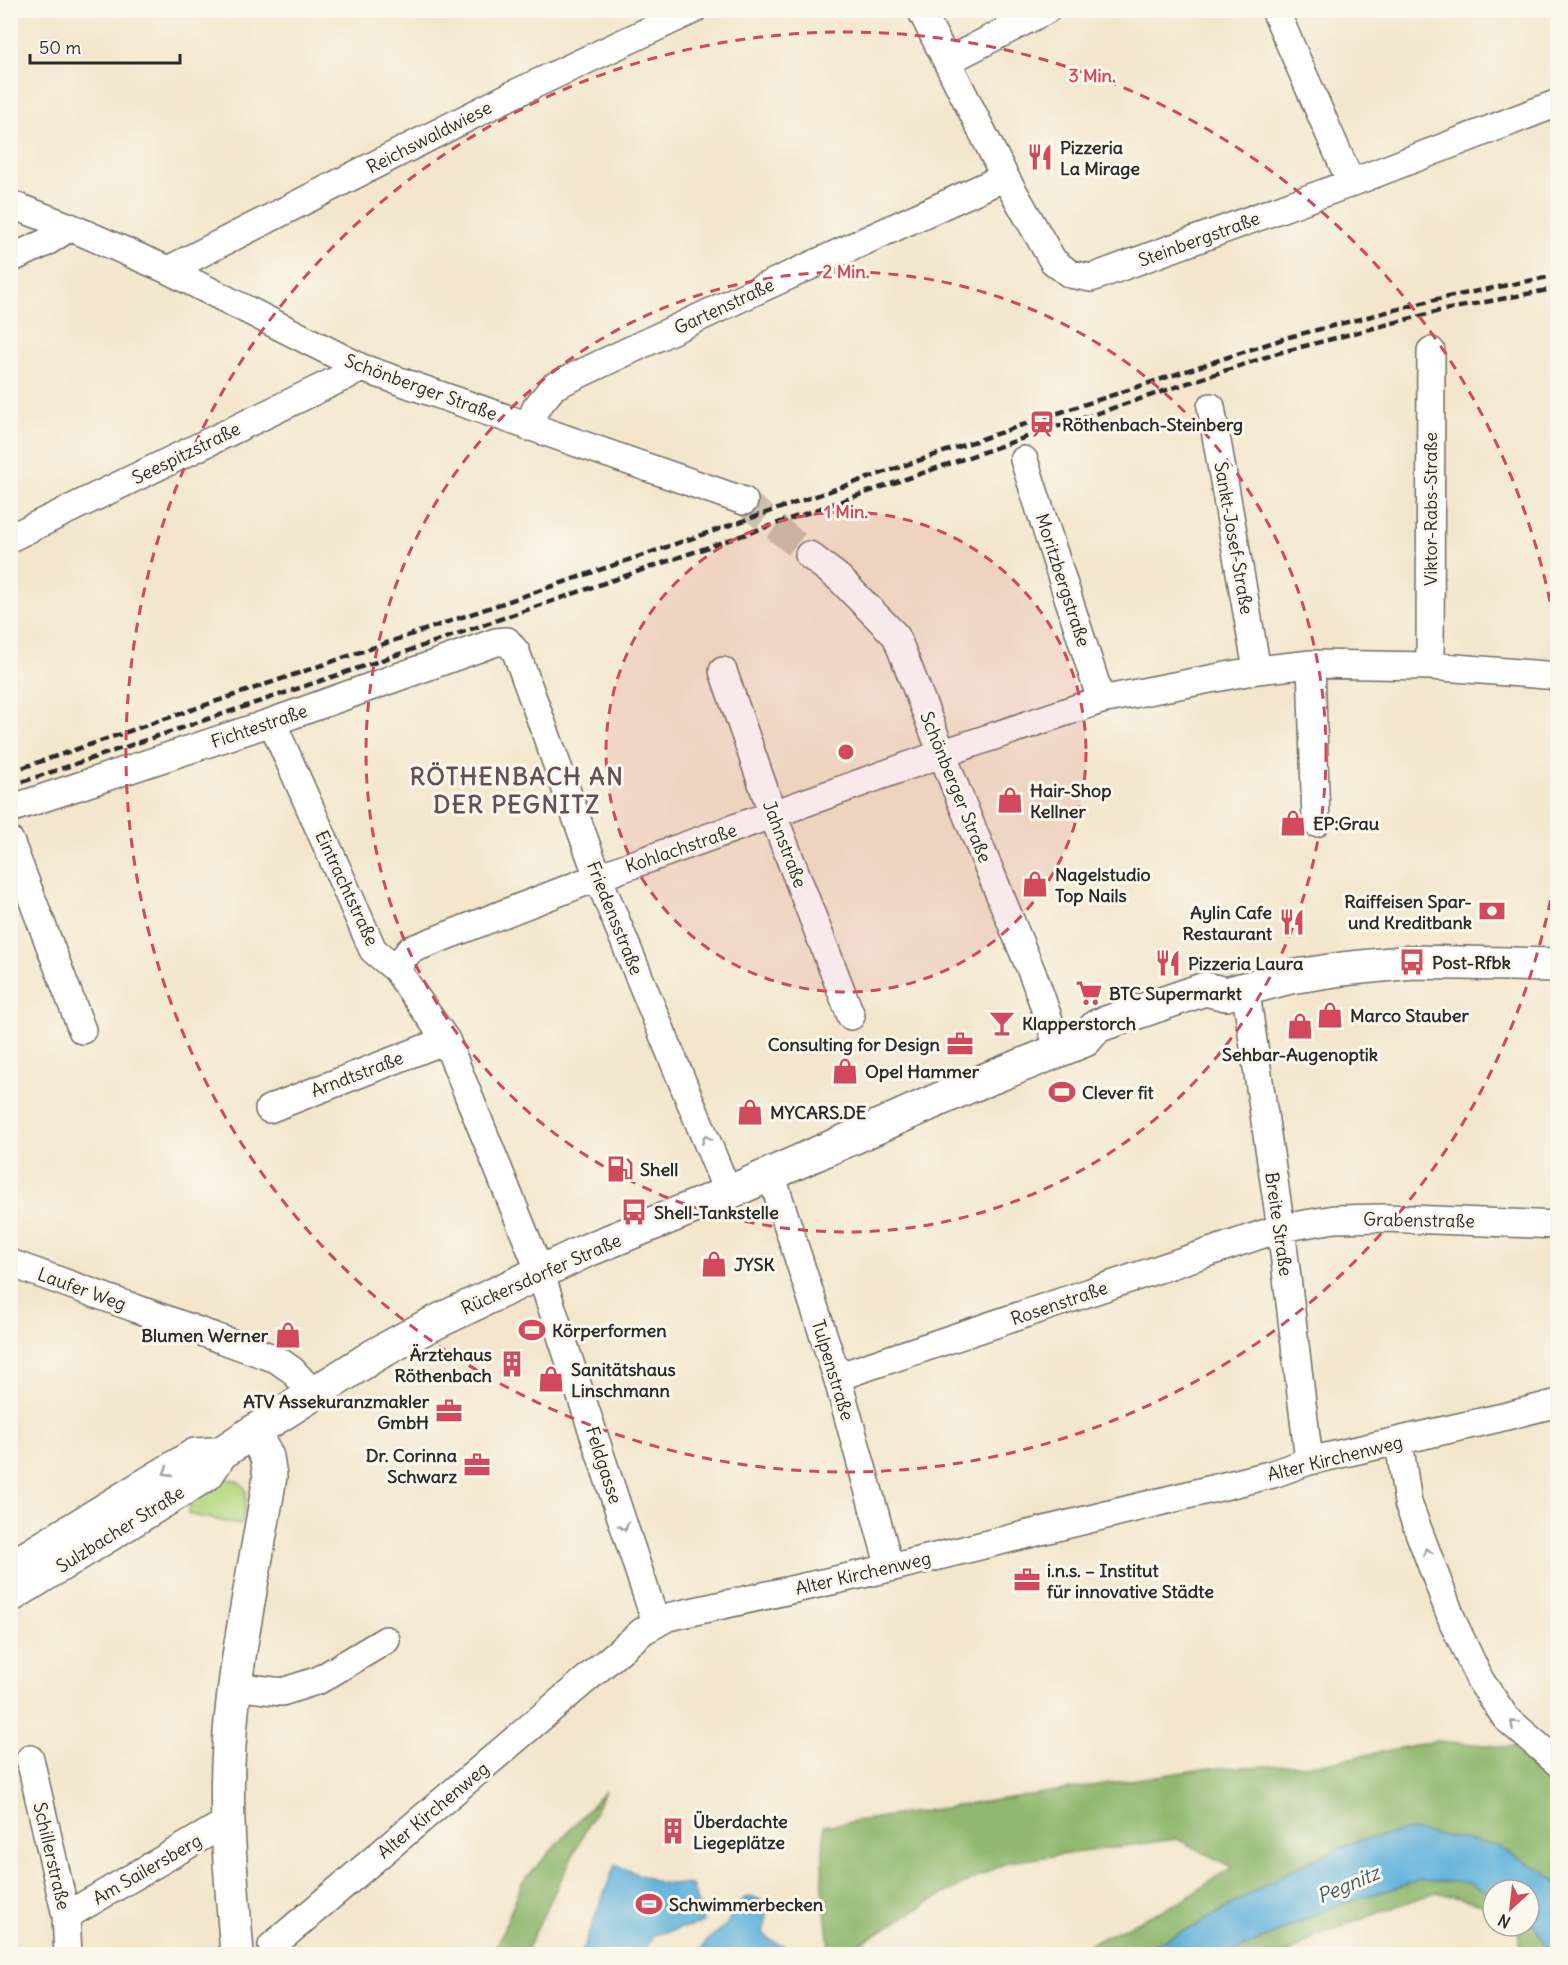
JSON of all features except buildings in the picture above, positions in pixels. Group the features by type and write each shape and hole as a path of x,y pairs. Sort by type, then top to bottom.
{"main road":[{"name":"Rückersdorfer Straße","path":"253,1432 426,1326 583,1252 728,1193 965,1088 1072,1045 1097,1026 1205,989 1235,990 1342,969 1412,962 1557,965"},
{"name":"Sulzbacher Straße","path":"10,1596 207,1474 221,1453 253,1432"},
{"path":"237,1954 227,1822 229,1747 235,1686 270,1476 267,1457 253,1432"},
{"name":"Sulzbacher Straße","path":"10,1568 195,1455 221,1453"}],"street":[{"name":"Reichswaldwiese","path":"168,270 514,94 693,10"},
{"name":"Steinbergstraße","path":"921,10 1005,177 1053,261 1070,274 1091,278 1351,183 1557,103"},
{"path":"948,61 1046,10"},
{"path":"1275,10 1351,183"},
{"name":"Gartenstraße","path":"528,427 536,408 554,386 1005,177"},
{"name":"Schönberger Straße","path":"10,204 70,227 168,270 362,368 744,501"},
{"path":"10,259 45,243 70,227"},
{"name":"Viktor-Rabs-Straße","path":"1430,666 1431,351"},
{"name":"Seespitzstraße","path":"10,538 362,368"},
{"name":"Sankt-Josef-Straße","path":"1211,407 1257,670"},
{"name":"Moritzbergstraße","path":"1024,460 1101,700"},
{"name":"Schönberger Straße","path":"809,555 839,578 896,636 1035,980 1072,1045"},
{"name":"Fichtestraße","path":"10,809 272,722 496,642 507,641"},
{"name":"Friedensstraße","path":"507,641 516,652 598,877 728,1193"},
{"path":"1311,664 1316,823"},
{"name":"Kohlachstraße","path":"396,969 410,950 598,877 942,754 1101,700 1257,670 1311,664 1430,666 1557,676"},
{"name":"Jahnstraße","path":"723,671 773,815 851,1016"},
{"name":"Eintrachtstraße","path":"272,722 373,950 396,969 446,1040 540,1272"},
{"path":"10,841 82,1030"},
{"name":"Breite Straße","path":"1235,990 1281,1228 1309,1461"},
{"name":"Arndtstraße","path":"269,1108 446,1040"},
{"name":"Tulpenstraße","path":"771,1174 837,1377 891,1568"},
{"name":"Grabenstraße","path":"1281,1228 1335,1219 1385,1218 1557,1225"},
{"name":"Rosenstraße","path":"837,1377 1281,1228"},
{"name":"Laufer Weg","path":"10,1263 276,1359 292,1370 313,1394"},
{"name":"Feldgasse","path":"540,1272 656,1623"},
{"name":"Alter Kirchenweg","path":"272,1946 643,1631 668,1617 891,1568 1272,1474 1309,1461 1399,1442 1557,1403"},
{"path":"1399,1442 1408,1503 1453,1622 1480,1680 1506,1718 1557,1763"},
{"path":"235,1686 282,1692 319,1680 386,1640"},
{"name":"Schillerstraße","path":"30,1759 66,1916 68,1954"},
{"name":"Am Sailersberg","path":"66,1916 227,1822"}],"green space":[{"path":"221,1479 232,1480 244,1487 246,1500 241,1525 188,1514 191,1500"},
{"path":"1436,1741 1534,1749 1557,1771 1557,1884 1545,1872 1354,1842 1291,1870 1194,1927 1132,1954 1068,1954 1182,1901 1232,1867 1177,1839 1008,1862 940,1896 842,1954 830,1954 822,1887 824,1826 1210,1768 1320,1764"},
{"path":"605,1791 524,1954 494,1954 522,1883"},
{"path":"1421,1880 1470,1883 1481,1890 1481,1904 1436,1892 1318,1935 1286,1954 1229,1954 1335,1906"},
{"path":"1541,1936 1552,1954 1520,1954 1520,1938 1541,1938"},
{"path":"296,1945 330,1954 282,1954"}],"water":[{"name":"Pegnitz","path":"1410,1830 1494,1845 1545,1872 1557,1884 1557,1954 1552,1954 1541,1936 1541,1878 1481,1878 1481,1890 1470,1883 1421,1880 1335,1906 1229,1954 1132,1954 1194,1927 1291,1870 1354,1842"},
{"name":"Schwimmerbecken","path":"615,1865 660,1883 692,1885 703,1923 653,1935 644,1954 581,1954"},
{"path":"753,1897 767,1907 763,1932 771,1940 787,1946 794,1954 700,1954 706,1941 726,1925 739,1903 745,1898"}],"tunnel":[{"path":"744,501 809,555"}],"railway":[{"path":"10,772 1040,419 1289,337 1438,299 1558,275"},
{"path":"10,786 1044,431 1278,353 1439,311 1558,288"}],"place":[{"name":"Pizzeria La Mirage","path":"1040,157"},
{"name":"Röthenbach-Steinberg","path":"1042,424"},
{"name":"Hair-Shop Kellner","path":"1010,800"},
{"name":"EP:Grau","path":"1293,823"},
{"name":"Nagelstudio Top Nails","path":"1035,884"},
{"name":"Raiffeisen Spar- und Kreditbank","path":"1492,911"},
{"name":"Aylin Cafe Restaurant","path":"1292,922"},
{"name":"Post-Rfbk","path":"1412,962"},
{"name":"Pizzeria Laura","path":"1168,963"},
{"name":"BTC Supermarkt","path":"1089,993"},
{"name":"Marco Stauber","path":"1330,1015"},
{"name":"Klapperstorch","path":"1002,1023"},
{"name":"Sehbar-Augenoptik","path":"1300,1026"},
{"name":"Consulting for Design","path":"960,1044"},
{"name":"Opel Hammer","path":"845,1071"},
{"name":"Clever fit","path":"1062,1092"},
{"name":"MYCARS.DE","path":"750,1112"},
{"name":"Shell","path":"620,1169"},
{"name":"Shell-Tankstelle","path":"634,1212"},
{"name":"JYSK","path":"714,1264"},
{"name":"Körperformen","path":"532,1330"},
{"name":"Blumen Werner","path":"288,1335"},
{"name":"Ärztehaus Röthenbach","path":"512,1364"},
{"name":"Sanitätshaus Linschmann","path":"551,1379"},
{"name":"ATV Assekuranzmakler GmbH","path":"449,1411"},
{"name":"Dr. Corinna Schwarz","path":"477,1465"},
{"name":"i.n.s. – Institut für innovative Städte","path":"1027,1580"},
{"name":"Überdachte Liegeplätze","path":"673,1831"},
{"name":"Schwimmerbecken","path":"649,1904"}],"district":[{"name":"RÖTHENBACH AN DER PEGNITZ","path":"517,790"}]}
